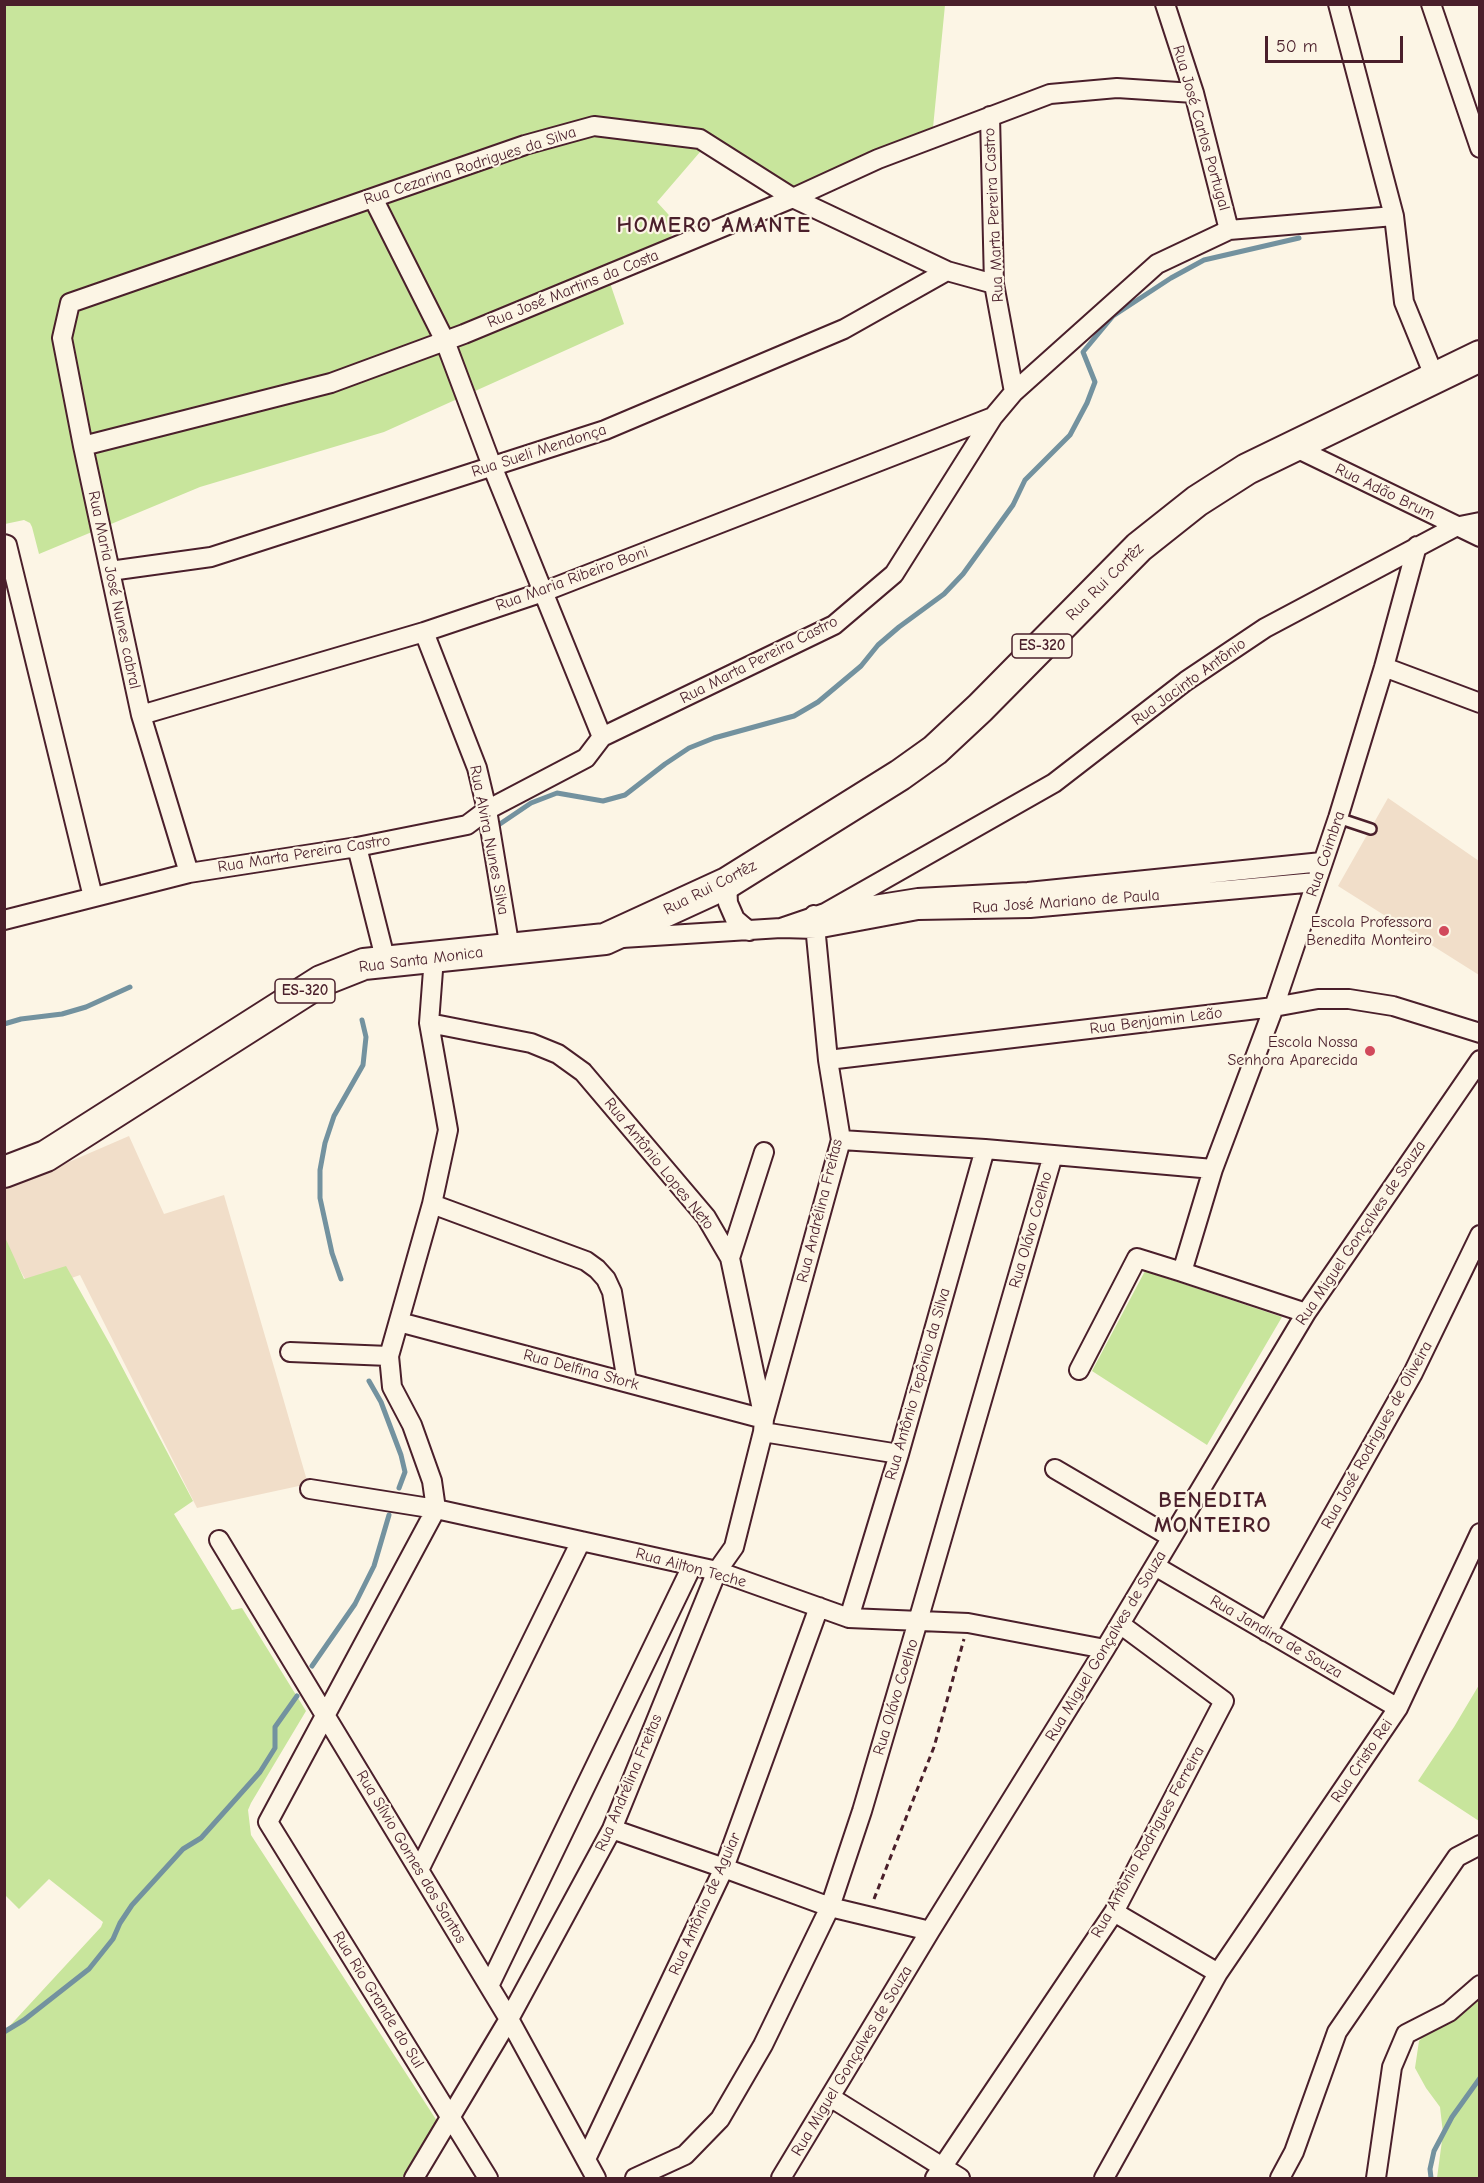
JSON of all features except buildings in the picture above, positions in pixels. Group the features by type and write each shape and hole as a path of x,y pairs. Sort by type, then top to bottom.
{"main road":[{"name":"Rua Rui Cortêz","path":"605,939 727,883 900,775 935,750 980,708 1139,547 1197,501 1247,469 1479,356"},
{"name":"Rua Santa Monica","path":"4,1172 46,1156 321,981 364,964 605,939"}],"street":[{"name":"Rua José Carlos Portugal","path":"1165,4 1194,93 1229,230 1394,216"},
{"path":"1338,4 1394,216 1404,302 1435,378"},
{"path":"1431,4 1479,148"},
{"name":"Rua José Martins da Costa","path":"83,446 331,383 445,341 793,198 878,159 1050,94 1117,88 1194,93"},
{"name":"Rua Marta Pereira Castro","path":"4,920 189,873 357,847 467,825 487,810 586,758 602,737 834,625 894,574 993,417 1014,392 994,284 990,116"},
{"name":"Rua Cezarina Rodrigues da Silva","path":"70,303 525,145 594,126 700,139 793,198 947,271 994,284"},
{"path":"373,198 445,341 492,466 602,737"},
{"path":"1014,392 1157,264 1229,230"},
{"name":"Rua Sueli Mendonça","path":"110,572 211,557 605,430 844,329 947,271"},
{"name":"Rua Maria José Nunes cabral","path":"70,303 62,338 83,446 141,715 189,873"},
{"name":"Rua Maria Ribeiro Boni","path":"141,715 424,632 543,591 993,417"},
{"name":"Rua Adão Brum","path":"1292,446 1479,537"},
{"name":"Rua Jacinto Antônio","path":"780,928 818,919 1054,783 1186,681 1265,628 1455,527 1479,522"},
{"path":"4,544 7,545 93,897"},
{"name":"Rua Coimbra","path":"1182,1272 1213,1169 1274,1007 1338,818 1384,668 1417,546"},
{"name":"Rua Alvira Nunes Silva","path":"424,632 477,768 487,810 510,949"},
{"path":"1384,668 1479,703"},
{"path":"357,847 386,962"},
{"name":"Rua José Mariano de Paula","path":"818,919 918,904 1029,900 1198,884 1322,862"},
{"path":"911,865 918,904"},
{"name":"Rua José Mariano de Paula","path":"1198,884 1316,882"},
{"path":"727,883 728,903 735,919 749,931"},
{"name":"Rua Andrélina Freitas","path":"414,2178 509,2019 612,1829 717,1571 734,1547 763,1425 841,1140 828,1060 818,919"},
{"name":"Rua Santa Monica","path":"605,939 780,928"},
{"path":"325,1715 436,1509 432,1481 412,1425 392,1388 389,1356 432,1204 448,1130 429,1023 434,957"},
{"name":"Rua Benjamin Leão","path":"828,1060 1274,1007 1318,999 1349,999 1393,1006 1479,1033"},
{"name":"Rua Antônio Lopes Neto","path":"429,1023 501,1039 531,1043 558,1054 583,1072 706,1217 730,1257 763,1425"},
{"name":"Rua Miguel Gonçalves de Souza","path":"781,2178 930,1931 1105,1649 1306,1313 1479,1060"},
{"path":"841,1140 985,1149 1213,1169"},
{"name":"Rua Antônio Tepônio da Silva","path":"849,1618 899,1454 985,1149"},
{"path":"730,1257 764,1152"},
{"name":"Rua Olávo Coelho","path":"635,2178 685,2155 720,2119 764,2045 830,1907 862,1811 1053,1155"},
{"path":"432,1204 585,1261 597,1269 612,1292 627,1382"},
{"name":"Rua José Rodrigues de Oliveira","path":"1267,1632 1413,1372 1479,1235"},
{"path":"1079,1370 1137,1258 1306,1313"},
{"name":"Rua Delfina Stork","path":"399,1322 627,1382 763,1425"},
{"path":"290,1352 389,1356"},
{"path":"763,1425 899,1454"},
{"path":"1055,1468 1171,1537"},
{"name":"Rua Ailton Teche","path":"310,1489 436,1509 717,1571 849,1618 968,1623 1105,1649"},
{"name":"Rua Cristo Rei","path":"1104,2178 1218,1973 1398,1708 1479,1533"},
{"name":"Rua Sílvio Gomes dos Santos","path":"219,1540 509,2019 596,2178"},
{"path":"419,1870 581,1541"},
{"path":"489,1986 692,1566"},
{"name":"Rua Jandira de Souza","path":"1155,1566 1398,1708"},
{"name":"Rua Antônio de Aguiar","path":"586,2159 724,1868 819,1607"},
{"name":"Rua Antônio Rodrigues Ferreira","path":"939,2173 1114,1912 1224,1701 1120,1624"},
{"name":"Rua Rio Grande do Sul","path":"325,1715 268,1822 488,2178"},
{"path":"612,1829 830,1907 930,1931"},
{"path":"1281,2178 1294,2152 1337,2032 1457,1857 1479,1845"},
{"path":"1114,1912 1218,1973"},
{"path":"1376,2178 1392,2067 1406,2034 1449,2012 1479,1985"},
{"path":"830,2097 939,2173 960,2178"}],"lane":[{"path":"1338,818 1371,829"}],"path":[{"path":"867,1915 934,1747 968,1623"}],"shaded area":[{"name":"Escola Professora Benedita Monteiro","path":"1388,798 1479,861 1479,975 1338,886"},
{"path":"129,1136 164,1214 224,1195 308,1484 197,1508 80,1275 32,1292 5,1242 4,1190"}],"green space":[{"path":"5,5 945,5 932,138 796,191 749,174 700,152 657,202 678,225 670,238 635,258 610,283 624,324 384,432 200,487 39,554 30,523 24,520 5,524"},
{"path":"4,1235 24,1279 66,1266 193,1501 174,1514 232,1610 242,1608 306,1711 251,1803 248,1810 251,1835 437,2121 402,2178 5,2178 5,2031 101,1927 103,1922 49,1879 19,1909 5,1895"},
{"path":"1145,1271 1282,1317 1207,1445 1092,1371"},
{"path":"1479,1685 1479,1821 1418,1781"},
{"path":"1479,1988 1479,2178 1437,2178 1443,2133 1440,2107 1415,2068 1419,2041 1440,2018"}],"waterway":[{"path":"494,828 531,803 557,793 603,801 625,795 689,748 714,738 794,716 818,702 861,666 878,645 944,594 963,574 1013,505 1025,480 1070,435 1095,382 1083,352 1113,316 1171,278 1204,260 1299,238"},
{"path":"4,1024 21,1019 62,1014 86,1007 130,987"},
{"path":"341,1279 332,1253 320,1198 320,1170 325,1143 334,1116 363,1065 366,1037 362,1020"},
{"path":"369,1381 381,1402 401,1455 405,1472 399,1488"},
{"path":"312,1666 355,1604 374,1566 389,1515"},
{"path":"4,2032 24,2020 89,1969 113,1939 132,1905 183,1849 201,1838 260,1772 275,1748 275,1727 297,1696"},
{"path":"1431,2178 1430,2169 1434,2151 1452,2117 1480,2078"}],"place":[{"name":"Escola Professora Benedita Monteiro","path":"1444,931"},
{"name":"Escola Nossa Senhora Aparecida","path":"1370,1051"}],"district":[{"name":"HOMERO AMANTE","path":"714,226"},
{"name":"BENEDITA MONTEIRO","path":"1213,1514"}]}
